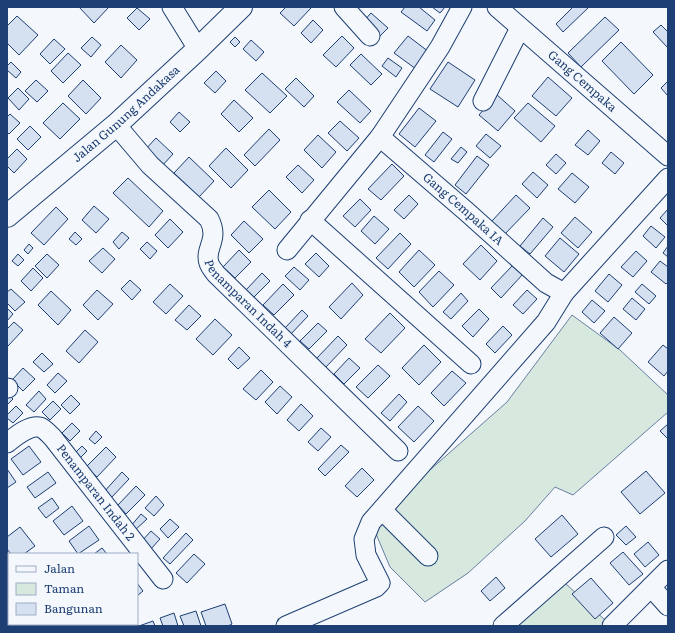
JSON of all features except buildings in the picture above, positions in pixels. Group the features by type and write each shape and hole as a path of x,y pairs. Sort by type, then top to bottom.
{"street":[{"path":"172,7 198,49"},
{"name":"Jalan Gunung Andakasa","path":"8,213 116,124 198,49 241,7"},
{"path":"344,7 370,36"},
{"path":"287,250 310,220 380,137 440,47 462,7"},
{"name":"Gang Cempaka","path":"497,7 668,156"},
{"path":"483,101 520,28"},
{"name":"Penamparan Indah 4","path":"116,124 150,165 210,219 214,231 208,256 209,263 216,274 398,451"},
{"name":"Gang Cempaka IA","path":"380,137 546,283 564,293"},
{"path":"286,626 376,587 380,582 366,555 364,539 370,522 546,322 564,293 668,178"},
{"path":"310,220 471,364"},
{"name":"Penamparan Indah 2","path":"7,443 30,429 40,427 46,431 164,578"},
{"path":"382,510 428,556"},
{"path":"503,626 604,537"},
{"path":"612,626 668,570"},
{"path":"651,587 668,606"}],"green space":[{"path":"572,315 620,350 668,395 668,412 573,495 555,487 525,521 468,573 425,602 390,567 371,522 507,402"},
{"path":"551,570 610,626 513,626 504,618"}]}
